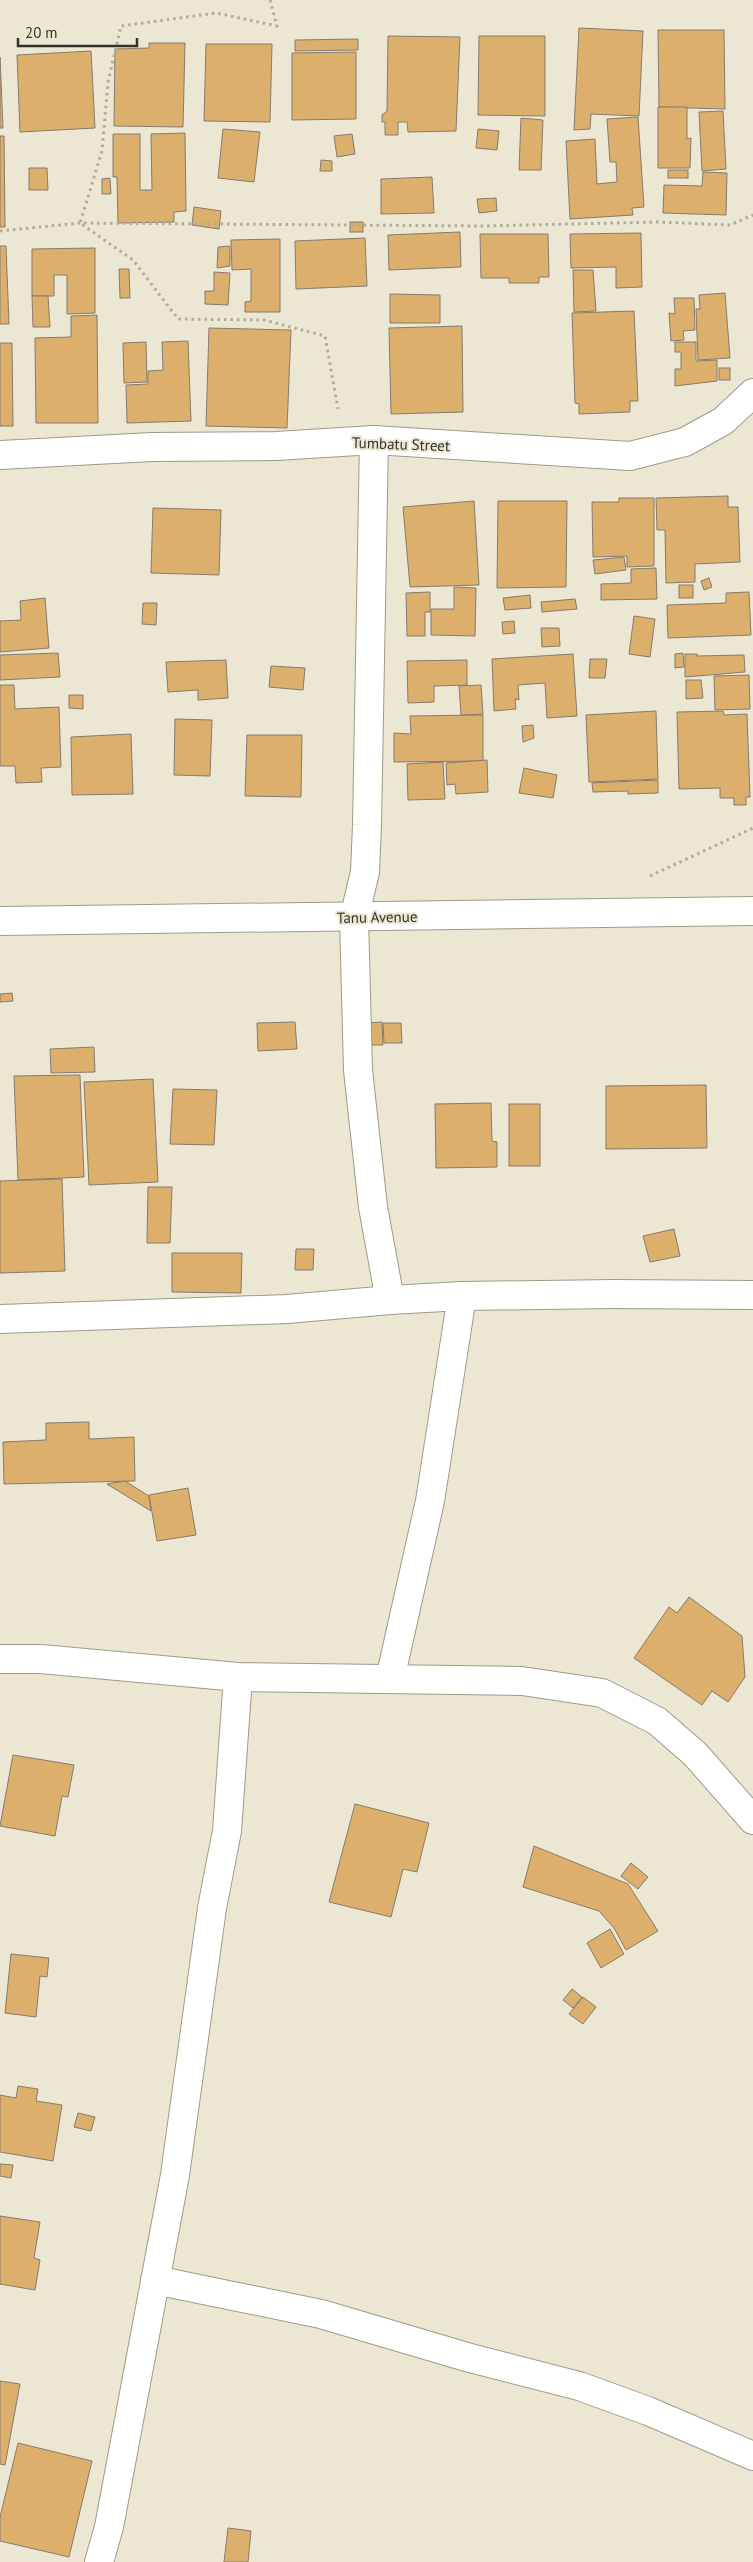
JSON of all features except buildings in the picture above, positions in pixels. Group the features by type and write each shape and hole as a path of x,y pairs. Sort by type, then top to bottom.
{"street":[{"name":"Tumbatu Street","path":"0,455 152,448 276,446 374,440 630,456 685,442 724,421 753,393"},
{"path":"374,440 367,834 365,872 354,918 358,1070 363,1125 373,1208 390,1300"},
{"name":"Tanu Avenue","path":"0,921 354,918 753,911"},
{"path":"0,1319 287,1309 462,1296 753,1295"},
{"path":"390,1679 430,1501 462,1296"},
{"path":"0,1659 41,1659 238,1677 522,1681 602,1693 657,1721 695,1754 753,1820"},
{"path":"99,2562 109,2527 175,2175 212,1908 227,1831 238,1677"},
{"path":"155,2280 321,2314 470,2358 579,2386 648,2411 753,2456"}],"path":[{"path":"80,222 102,151 108,82 121,26 216,13 277,26 270,0"},
{"path":"0,231 80,222 483,226 658,222 730,225 753,215"},
{"path":"80,222 133,260 178,319 264,320 325,336 344,441"},
{"path":"647,877 753,828"}]}
